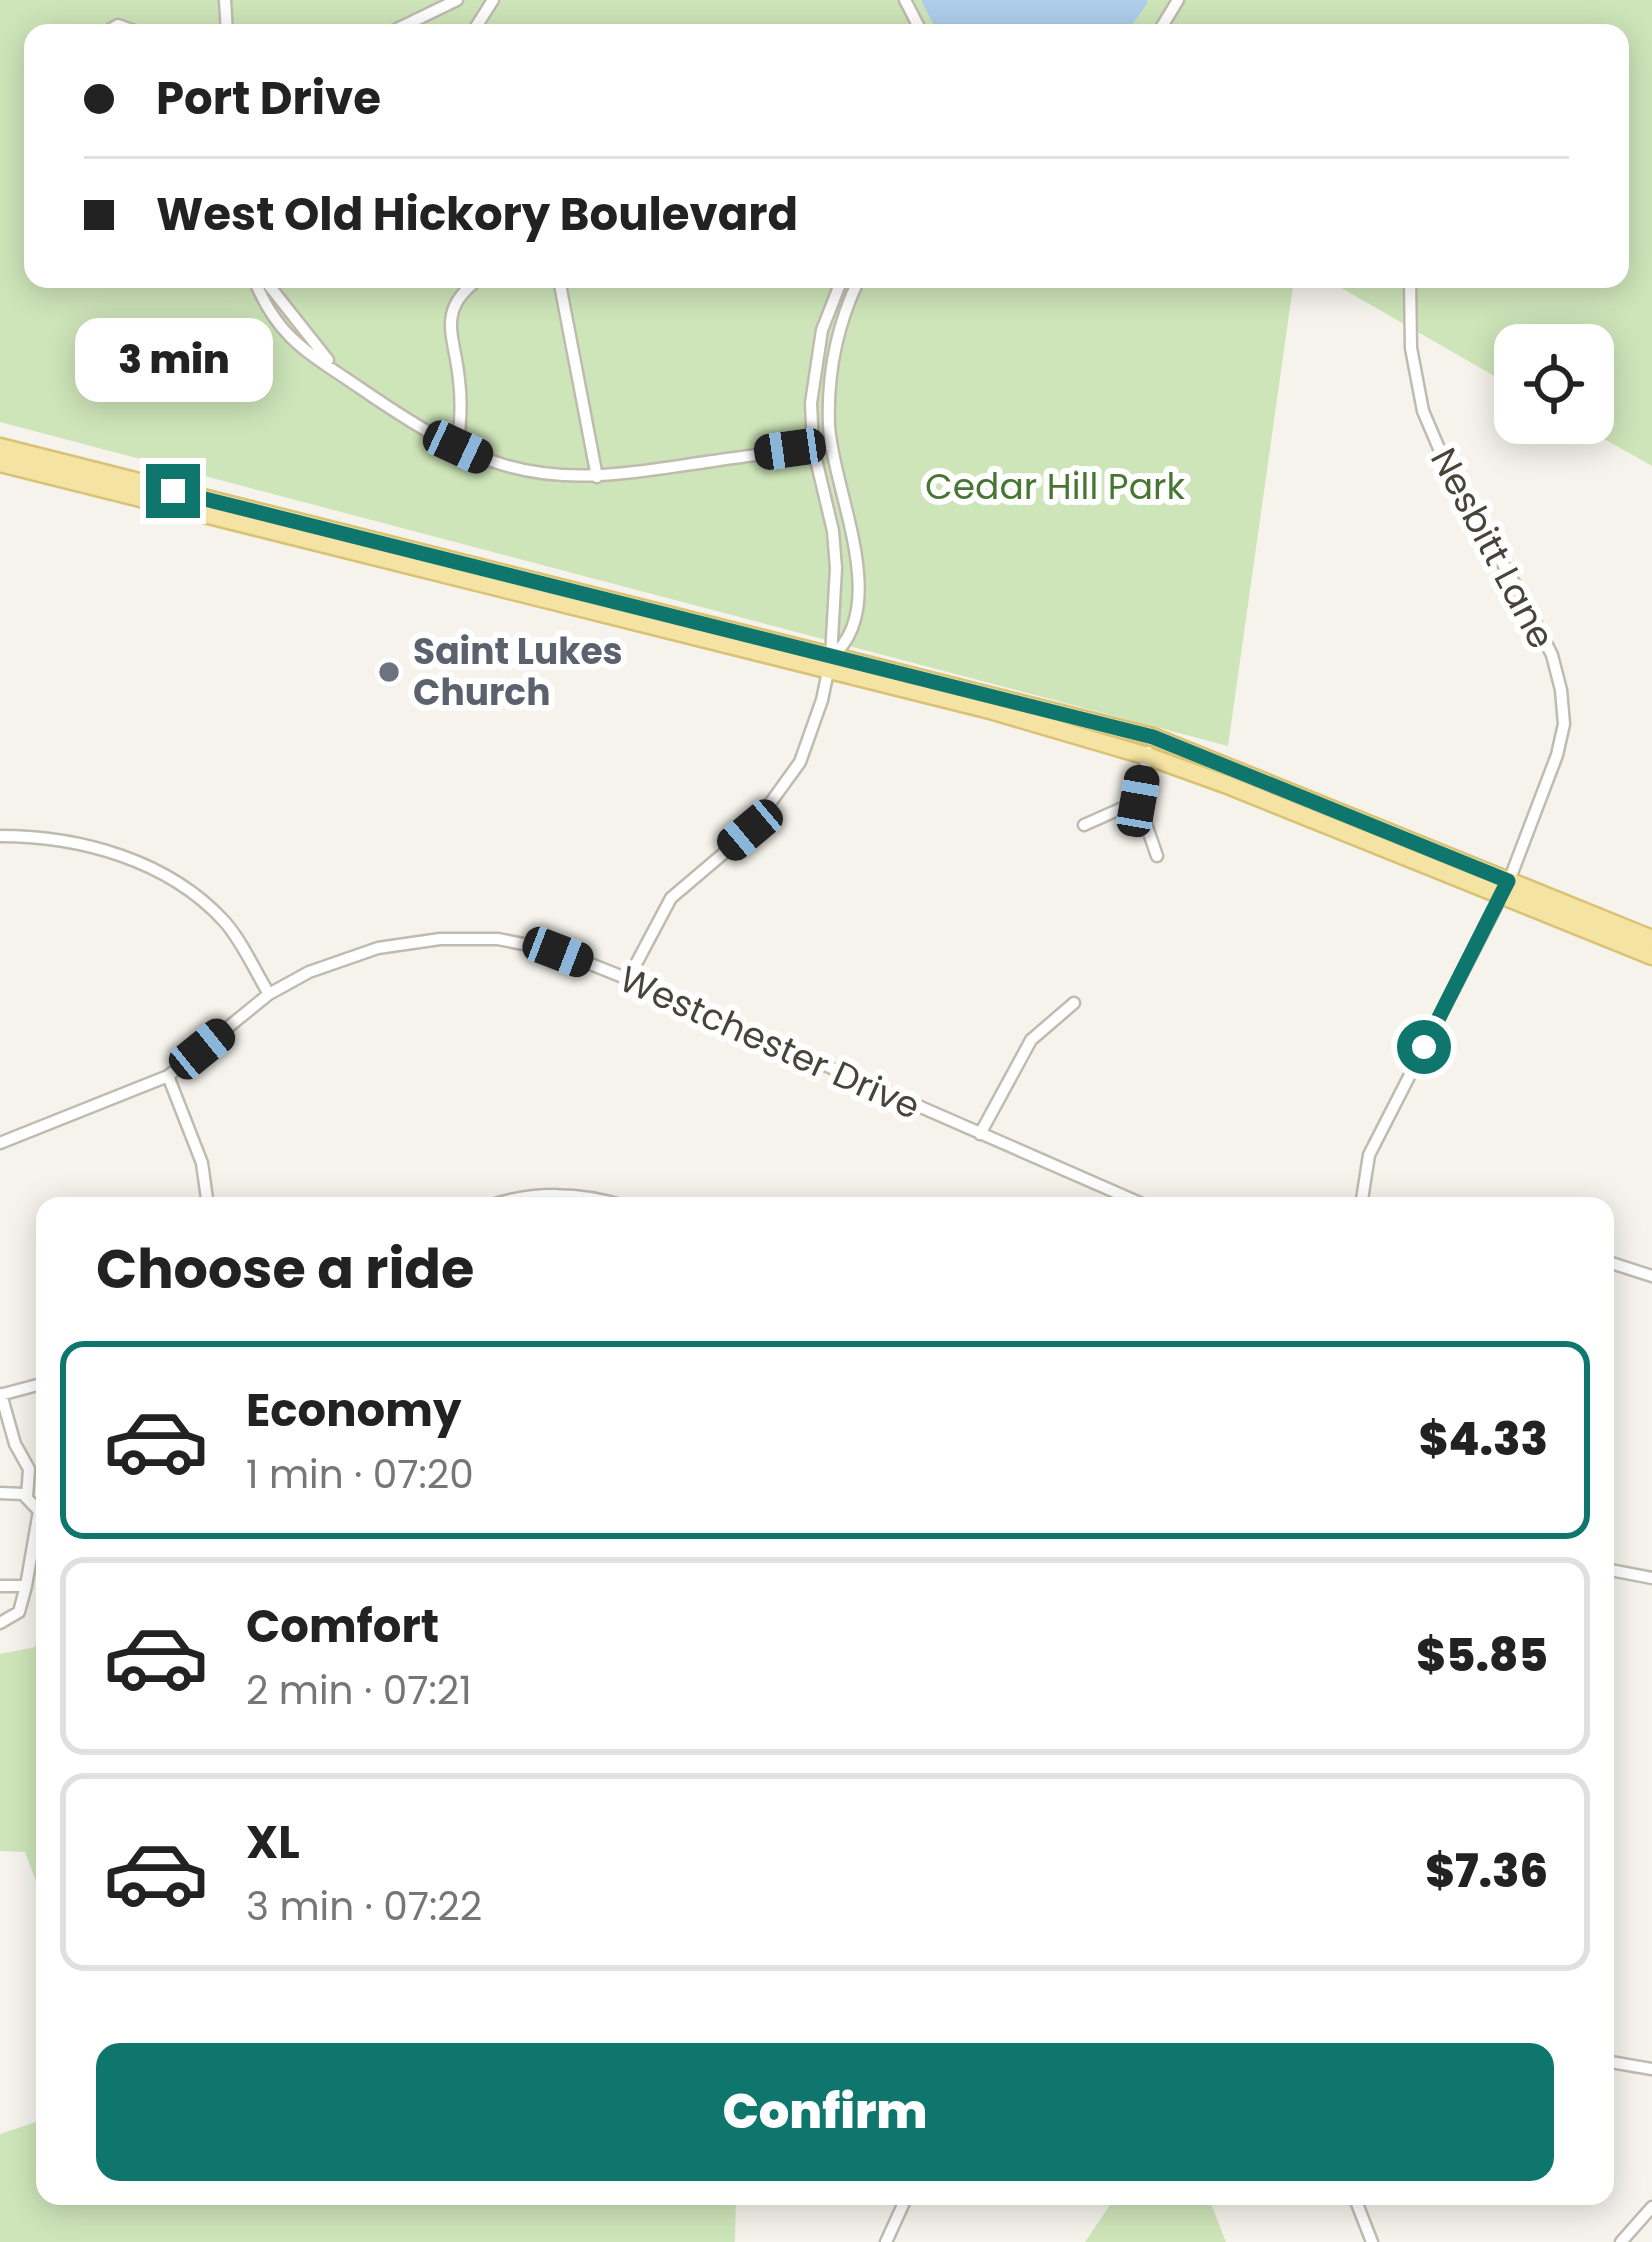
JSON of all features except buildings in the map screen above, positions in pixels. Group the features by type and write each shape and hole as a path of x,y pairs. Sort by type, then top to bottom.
{"main road":[{"path":"0,447 830,664 1147,756 1652,939"},
{"path":"0,463 830,664 1153,737 1652,956"}],"street":[{"path":"406,24 457,0"},
{"path":"259,288 280,329 399,415 458,447 522,470 597,477 831,443"},
{"path":"271,288 343,376"},
{"path":"458,447 460,386 449,335 452,312 467,288"},
{"path":"561,288 597,477"},
{"path":"628,979 671,898 750,830 800,762 830,664 835,550 813,447 811,403 817,354 839,288"},
{"path":"830,664 849,640 856,566 850,515 831,443 830,386 834,351 856,288"},
{"name":"Nesbitt Lane","path":"1363,1197 1370,1155 1505,888 1557,755 1564,724 1561,690 1544,640 1449,472 1423,411 1411,348 1410,288"},
{"path":"1153,737 1138,801 1157,856"},
{"path":"1084,824 1138,801"},
{"path":"0,836 76,842 119,853 190,892 226,923 269,994"},
{"name":"Westchester Drive","path":"0,1144 167,1076 269,994 309,971 378,948 440,939 498,939 558,952 628,979 1126,1197"},
{"path":"980,1134 1031,1040 1074,1003"},
{"path":"167,1076 202,1163 207,1197"},
{"path":"528,1197 578,1197"},
{"path":"1614,1264 1652,1276"},
{"path":"36,1385 1,1395 29,1469 27,1497 36,1508"},
{"path":"0,1493 27,1497"},
{"path":"0,1623 19,1612 36,1534"},
{"path":"1614,1571 1652,1578"},
{"path":"0,1586 26,1586"},
{"path":"1614,2063 1652,2069"},
{"path":"886,2242 903,2205"},
{"path":"1358,2205 1372,2242"},
{"path":"1621,2242 1652,2207"}],"green space":[{"name":"Cedar Hill Park","path":"0,0 1652,0 1652,466 1613,444 1614,324 1494,324 1494,376 1342,288 1629,288 1629,24 24,24 24,288 1293,288 1228,746 0,422"},
{"path":"36,1641 36,1881 25,1852 0,1851 0,1654 35,1647"},
{"path":"36,2122 36,2205 736,2205 735,2242 0,2242 0,2134"},
{"path":"1110,2205 1212,2205 1226,2242 1085,2242"}],"water":[{"path":"921,0 1147,0 1133,24 933,24"}],"place":[{"name":"Saint Lukes Church","path":"389,672"}],"route":[{"path":"173,491 1153,737 1508,881 1424,1047"}]}
